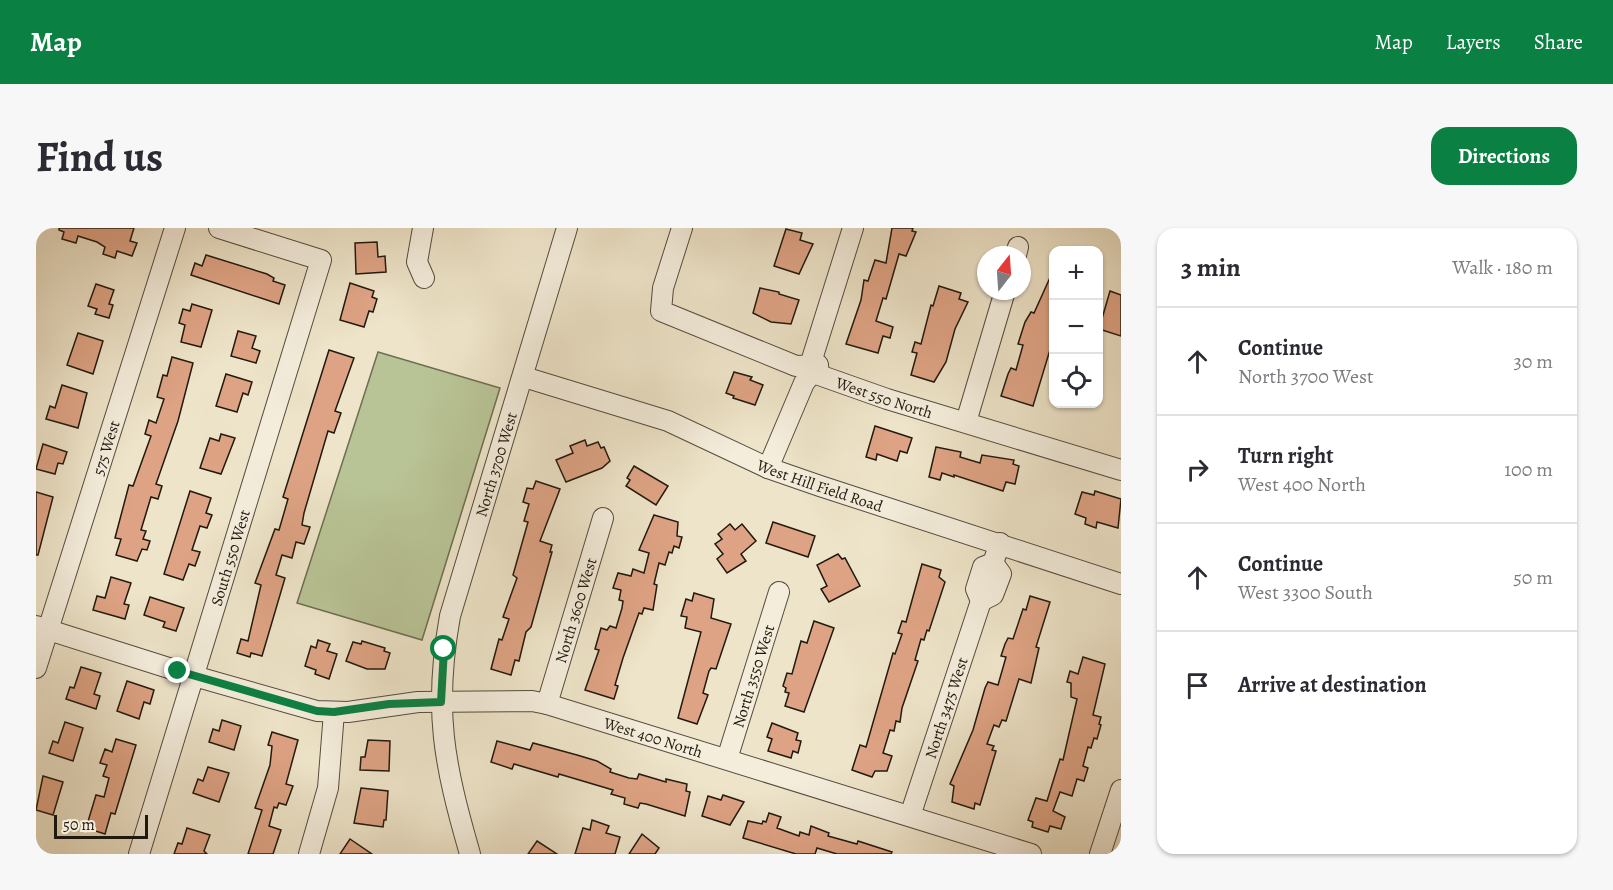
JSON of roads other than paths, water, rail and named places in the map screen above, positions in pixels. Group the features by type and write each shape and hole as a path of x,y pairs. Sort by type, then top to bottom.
{"street":[{"name":"575 West","path":"36,668 42,628 175,228"},
{"name":"South 550 West","path":"139,854 321,260 219,228"},
{"path":"423,228 417,262 424,278"},
{"name":"North 3700 West","path":"470,854 445,758 441,702 444,649 450,616 524,377 567,228"},
{"name":"West 550 North","path":"682,228 663,288 662,311 796,366 818,365 819,375 886,399 1121,470"},
{"path":"768,468 804,383 818,365 812,359 853,228"},
{"path":"966,422 1002,300"},
{"name":"West Hill Field Road","path":"524,377 668,421 768,468 1121,584"},
{"name":"North 3600 West","path":"547,704 603,518"},
{"name":"North 3475 West","path":"910,816 981,601 993,595 1001,574 993,563 1000,543"},
{"name":"North 3550 West","path":"727,759 778,592"},
{"name":"West 400 North","path":"42,628 194,676 317,711 334,712 389,704 441,702 532,701 547,704 1032,854"},
{"path":"309,854 328,788 334,712"},
{"path":"1100,854 1121,790"}]}
